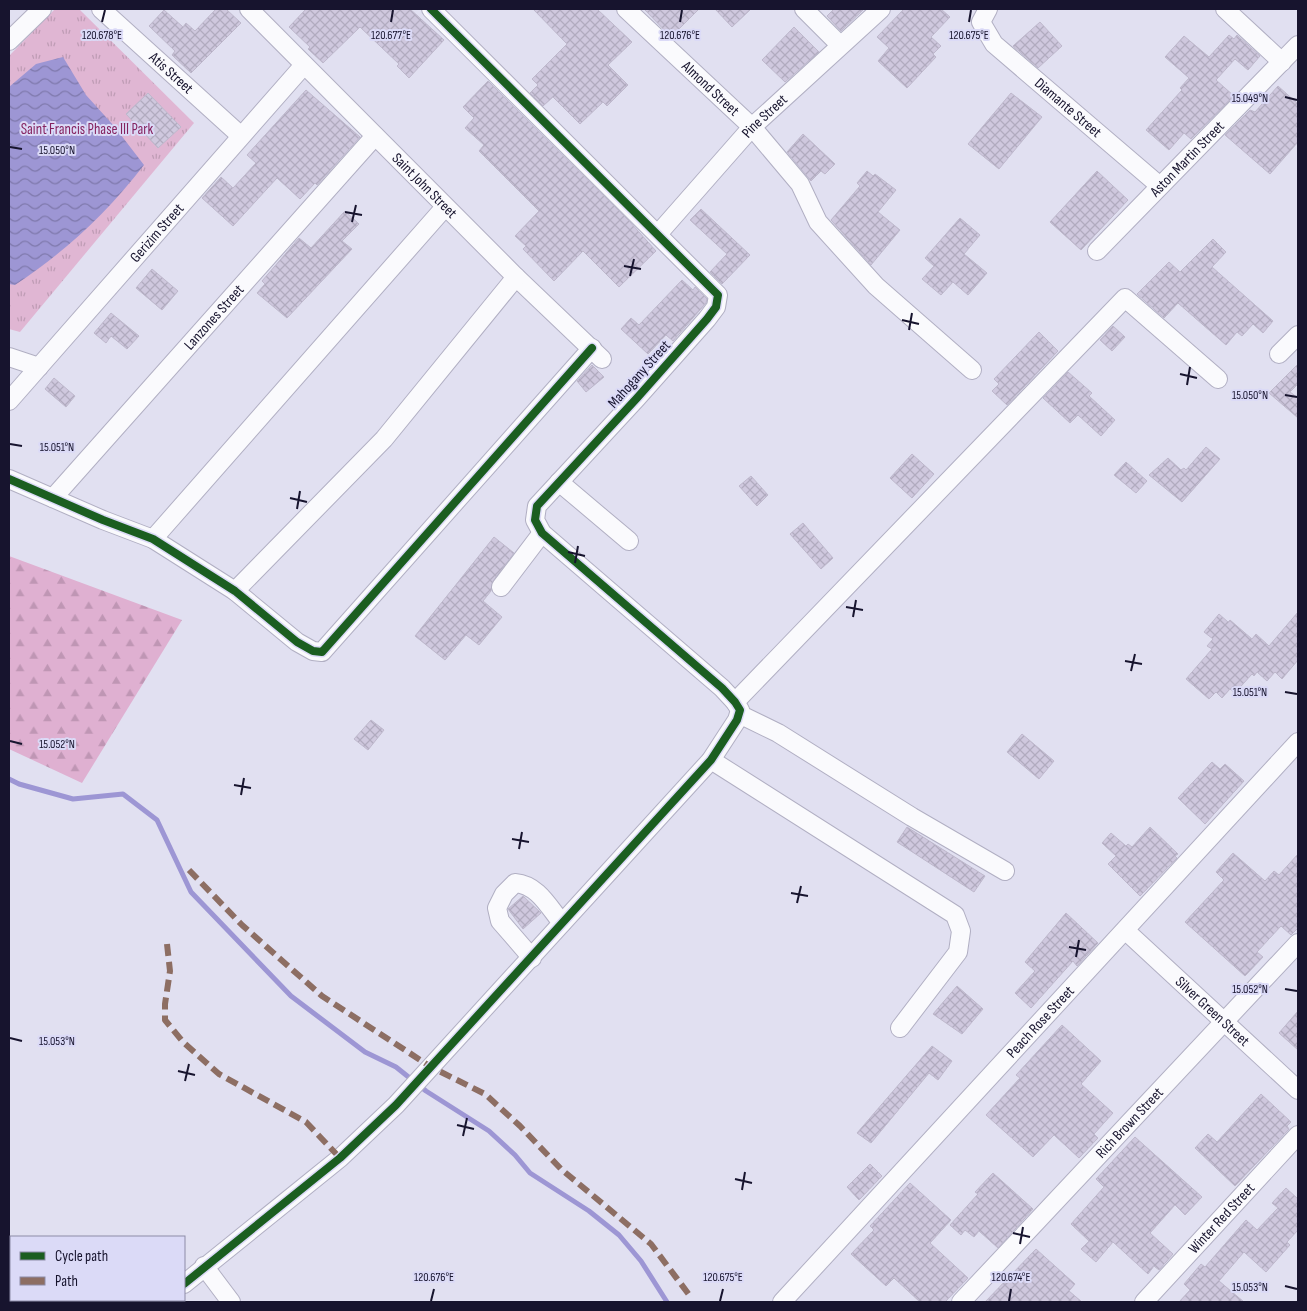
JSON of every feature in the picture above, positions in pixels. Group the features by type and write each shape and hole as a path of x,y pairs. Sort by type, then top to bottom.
{"street":[{"path":"9,41 42,9"},
{"name":"Atis Street","path":"101,9 241,136"},
{"name":"Saint John Street","path":"234,591 298,642 313,651 322,652 597,354 445,207 249,9"},
{"name":"Mahogany Street","path":"431,9 718,294 716,307 638,398 537,506 535,520 542,533"},
{"name":"Almond Street","path":"626,9 752,127 800,184 818,222 876,286 972,370"},
{"path":"804,9 840,45"},
{"name":"Pine Street","path":"658,234 752,127 881,9"},
{"path":"1225,9 1282,62"},
{"name":"Diamante Street","path":"985,16 994,44 1160,186"},
{"name":"Aston Martin Street","path":"1097,252 1298,45"},
{"name":"Gerizim Street","path":"9,401 304,65"},
{"name":"Lanzones Street","path":"53,498 375,136"},
{"path":"153,539 445,207"},
{"path":"9,479 153,539 234,591 384,439 516,277"},
{"path":"185,1283 340,1158 396,1106 421,1076 532,958 711,760 737,708 1125,298 1218,379"},
{"path":"1279,354 1298,335"},
{"path":"9,358 39,366"},
{"path":"559,482 629,541"},
{"path":"501,587 542,533 737,708 912,817 1005,871"},
{"name":"Peach Rose Street","path":"782,1302 1126,931 1298,742"},
{"path":"711,760 955,915 961,931 958,952 900,1028"},
{"path":"532,958 500,921 497,908 504,894 515,883 526,884 536,890 562,923"},
{"name":"Silver Green Street","path":"1126,931 1298,1090"},
{"name":"Rich Brown Street","path":"961,1302 1298,943"},
{"name":"Winter Red Street","path":"1144,1302 1298,1135"},
{"path":"204,1266 231,1302"}],"green space":[{"name":"Saint Francis Phase III Park","path":"55,9 79,9 194,123 20,332 9,329 9,56"},
{"path":"9,556 182,620 82,783 9,749"}],"water":[{"path":"63,57 86,95 114,126 144,165 115,200 84,231 34,272 15,285 9,284 9,87 36,64"}],"building":[{"path":"216,9 226,9 241,23 191,73 172,55 175,51 149,26 164,10 183,27 186,23 195,31"},
{"path":"306,9 410,9 444,40 409,78 397,66 399,64 360,27 323,63 308,49 310,47 289,27"},
{"path":"533,9 597,9 632,42 608,65 628,85 607,106 603,102 580,124 553,97 543,106 530,93 538,85 532,79 567,44"},
{"path":"644,9 699,9 671,37"},
{"path":"715,9 751,9 732,27"},
{"path":"834,9 864,9 841,31 827,16"},
{"path":"904,9 941,9 950,17 931,37 941,46 933,54 936,57 907,88 878,61 889,48 877,37"},
{"path":"1040,22 1062,46 1038,68 1013,46"},
{"path":"794,27 819,52 785,82 762,60"},
{"path":"1229,35 1234,39 1237,35 1260,56 1248,70 1235,59 1216,80 1234,96 1191,139 1184,133 1169,150 1146,130 1182,90 1180,88 1189,78 1165,57 1184,36 1209,57"},
{"path":"488,81 630,222 656,251 619,287 583,251 554,281 523,249 526,246 515,236 539,211 479,151 484,145 465,128 474,118 463,107"},
{"path":"1278,86 1298,104 1298,142 1270,174 1225,135 1250,110 1255,112"},
{"path":"306,90 360,137 317,185 315,183 300,199 277,178 233,226 202,198 221,177 233,188 256,163 247,155"},
{"path":"148,93 181,127 158,148 126,114"},
{"path":"1011,93 1042,117 999,169 968,144"},
{"path":"803,134 835,164 825,174 821,171 811,181 787,152"},
{"path":"867,171 873,176 875,174 896,190 878,212 900,230 871,265 831,220 860,186 857,183"},
{"path":"1097,171 1128,200 1081,250 1050,222"},
{"path":"701,209 750,255 722,284 710,272 727,254 690,220"},
{"path":"345,211 359,224 342,241 352,249 287,318 257,293 265,284 262,281 299,238 311,248"},
{"path":"960,218 980,235 964,254 987,273 968,295 953,282 941,295 922,279 934,266 925,258"},
{"path":"1213,239 1226,252 1212,267 1273,321 1263,333 1253,324 1242,336 1237,332 1226,345 1178,303 1164,318 1137,294 1169,262 1180,272"},
{"path":"152,269 178,291 162,310 136,288"},
{"path":"682,280 693,290 695,287 707,299 706,303 673,341 666,335 648,354 621,329 631,318 639,325"},
{"path":"111,313 139,336 127,349 111,336 106,343 94,333"},
{"path":"1113,326 1125,337 1112,351 1100,340"},
{"path":"1039,332 1058,351 1007,405 992,391 999,384 994,379"},
{"path":"1298,364 1298,384 1290,392 1298,398 1298,418 1269,393"},
{"path":"592,365 604,377 586,392 577,381"},
{"path":"1068,372 1092,393 1089,396 1115,420 1101,436 1078,415 1070,423 1043,398"},
{"path":"54,378 75,396 66,407 45,389"},
{"path":"1206,447 1220,459 1182,502 1149,475 1168,458 1181,470 1184,468 1186,470"},
{"path":"912,454 934,474 912,498 890,478"},
{"path":"1126,462 1147,481 1136,493 1114,475"},
{"path":"751,476 768,495 757,506 739,486"},
{"path":"803,523 833,558 821,569 790,534"},
{"path":"494,537 514,553 493,581 491,591 483,601 502,617 479,645 466,635 445,660 415,636"},
{"path":"1298,612 1298,660 1282,679 1275,672 1267,681 1257,672 1254,676 1252,674 1235,693 1230,689 1222,698 1216,692 1209,699 1186,679 1212,649 1207,646 1213,639 1204,632 1219,614 1228,622 1230,620 1252,639 1256,634 1269,646"},
{"path":"371,720 384,730 368,750 354,739"},
{"path":"1022,734 1054,761 1039,779 1007,752"},
{"path":"1212,762 1220,769 1225,764 1244,781 1205,824 1178,798"},
{"path":"907,827 985,876 974,892 897,842"},
{"path":"1150,827 1178,854 1175,856 1177,858 1140,896 1108,864 1116,856 1102,843 1111,833 1126,846 1128,844 1132,847"},
{"path":"1233,853 1265,881 1274,871 1279,875 1298,854 1298,928 1291,935 1281,926 1257,952 1263,957 1245,976 1185,922 1224,880 1216,872"},
{"path":"523,896 541,913 523,929 508,909"},
{"path":"1066,913 1098,943 1077,966 1073,961 1031,1008 1015,993 1035,971 1025,962"},
{"path":"957,986 983,1009 962,1034 933,1014"},
{"path":"1298,1011 1298,1050 1279,1033"},
{"path":"1062,1025 1101,1061 1081,1084 1113,1113 1094,1134 1098,1138 1079,1158 1054,1135 1033,1157 986,1115 1020,1078 1016,1075"},
{"path":"932,1046 952,1061 938,1080 929,1073 871,1143 857,1133"},
{"path":"1261,1094 1291,1122 1287,1126 1289,1129 1235,1186 1195,1148 1208,1134 1217,1142"},
{"path":"1135,1137 1202,1197 1185,1215 1175,1205 1150,1233 1173,1254 1159,1270 1154,1266 1148,1274 1113,1242 1096,1262 1081,1249 1089,1241 1071,1224 1104,1187 1096,1179"},
{"path":"870,1164 882,1176 859,1200 847,1187"},
{"path":"993,1173 1033,1209 998,1248 979,1231 974,1237 965,1230 961,1235 950,1225 978,1194 975,1192"},
{"path":"910,1183 951,1220 930,1243 968,1278 945,1302 920,1302 894,1278 886,1286 851,1254 874,1230 870,1226"},
{"path":"1286,1188 1298,1199 1298,1230 1287,1242 1290,1245 1266,1272 1244,1252 1219,1281 1244,1302 1179,1302 1190,1290 1184,1284 1201,1264 1205,1267 1246,1220 1257,1230 1278,1208 1272,1203"},
{"path":"1036,1249 1075,1284 1069,1291 1082,1302 985,1302"}],"waterway":[{"path":"9,779 19,784 73,799 123,794 157,820 191,892 291,996 365,1052 396,1067 426,1091 489,1131 515,1155 530,1173 589,1211 619,1235 641,1261 667,1302"}],"marked path":[{"path":"189,870 242,925 322,996 431,1067 485,1094 520,1126 561,1169 651,1244 690,1296"},
{"path":"167,944 170,971 165,1004 165,1020 183,1042 219,1074 306,1122 340,1158"}],"cycle path":[{"path":"185,1283 340,1158 396,1105 711,760 737,720 740,710 722,688 542,533 535,520 537,506 707,319 716,307 718,295 431,9"},
{"path":"9,479 103,520 153,539 235,591 297,642 313,651 322,652 592,348"}]}
